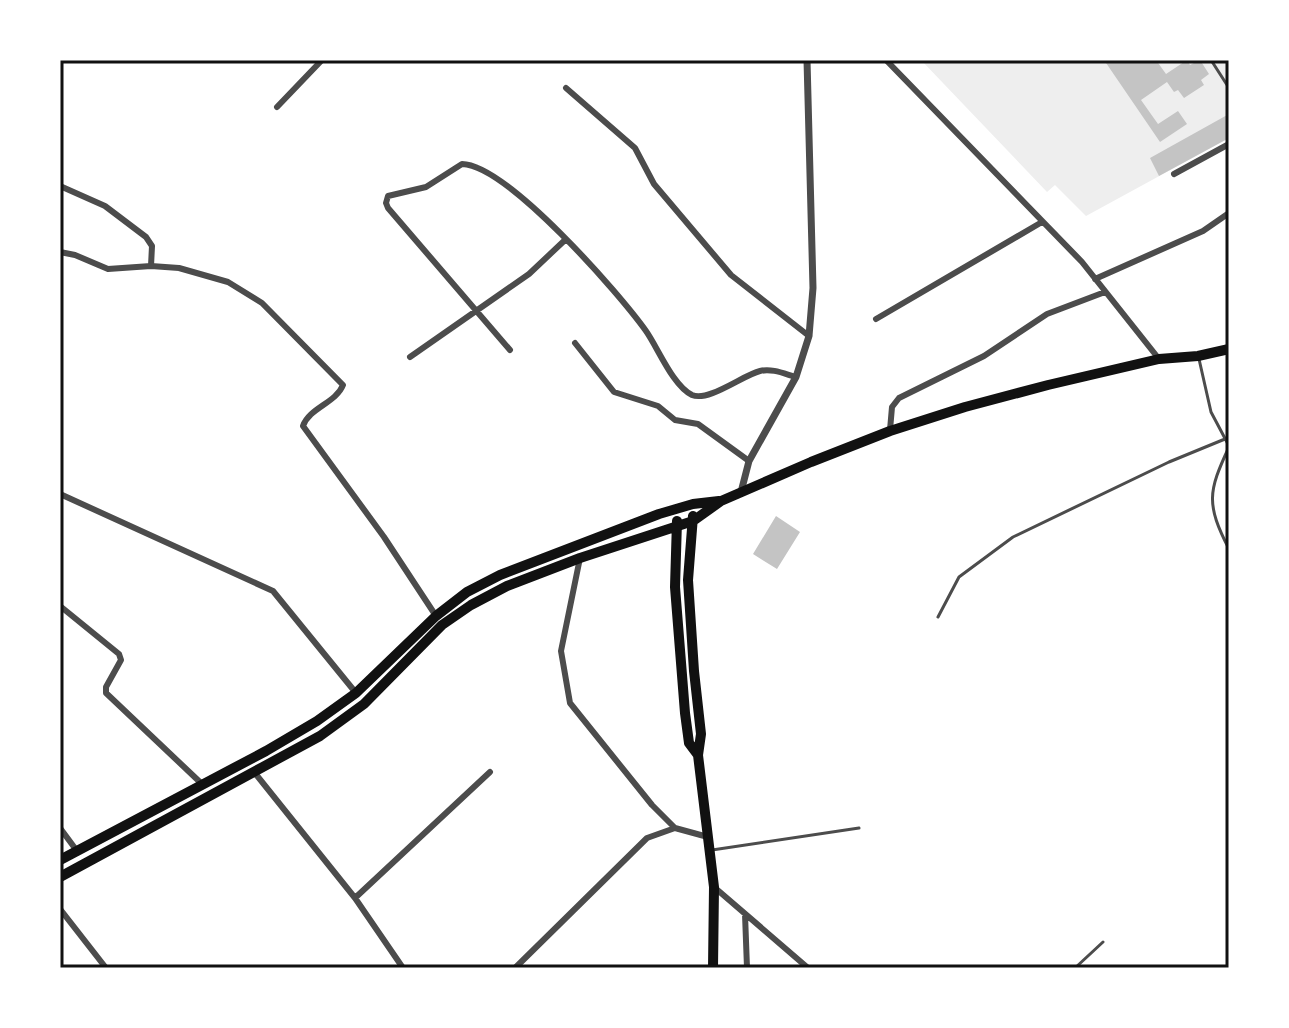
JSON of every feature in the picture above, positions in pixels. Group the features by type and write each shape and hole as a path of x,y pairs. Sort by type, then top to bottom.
{"highway":[{"path":"60,877 320,736 364,704 442,625 507,586 693,521 721,501 890,431 992,399 1159,359 1198,356 1229,349"},
{"path":"60,860 317,721 356,693 436,616 467,592 500,575 677,508 721,501"},
{"path":"693,504 688,580 701,734 698,755 714,887 713,968"},
{"path":"677,508 675,587 685,713 689,743 698,755"}],"street":[{"path":"277,107 322,60"},
{"path":"741,492 749,461 796,377 809,336 813,288 807,60"},
{"path":"886,60 1095,279 1159,359"},
{"path":"566,88 635,148 654,184 731,275 809,336"},
{"path":"1174,174 1229,144"},
{"path":"510,350 388,208 388,196 426,187 455,167 468,164 518,194 565,240 627,307 678,382 691,394 704,396 763,370 796,377"},
{"path":"60,186 105,206 146,237 151,243 151,266"},
{"path":"1095,279 1203,231 1229,213"},
{"path":"876,319 1042,222"},
{"path":"410,357 529,274 565,240"},
{"path":"60,252 108,269 151,266 197,272 248,292 262,303 341,382 341,390 306,418 303,426 384,537 436,616"},
{"path":"890,431 892,407 905,394 984,356 1047,314 1105,292"},
{"path":"575,343 614,392 658,406 673,420 698,424 749,461"},
{"path":"60,494 273,591 356,693"},
{"path":"580,558 561,651 570,703 652,805 675,828 710,837"},
{"path":"60,606 119,654 121,660 106,687 106,693 202,784"},
{"path":"254,772 355,898 403,968"},
{"path":"355,898 490,772"},
{"path":"60,828 77,851"},
{"path":"515,968 647,838 675,828"},
{"path":"714,887 808,968"},
{"path":"60,909 106,968"},
{"path":"745,914 747,968"}],"lane":[{"path":"1211,60 1229,88"},
{"path":"1198,356 1211,412 1229,446 1217,472 1212,506 1229,549"},
{"path":"938,617 959,577 1013,537 1169,462 1225,439"},
{"path":"711,850 859,828"},
{"path":"1075,968 1103,942"}],"shaded area":[{"path":"921,60 1229,60 1229,138 1086,216 1055,185 1047,192"}],"building":[{"path":"1104,60 1156,60 1166,74 1187,60 1190,65 1200,60 1209,74 1201,80 1204,85 1184,98 1178,90 1174,92 1167,82 1141,100 1158,124 1178,111 1187,124 1160,142"},
{"path":"1229,114 1229,138 1159,176 1150,158"},
{"path":"776,516 800,532 777,569 753,554"}]}
